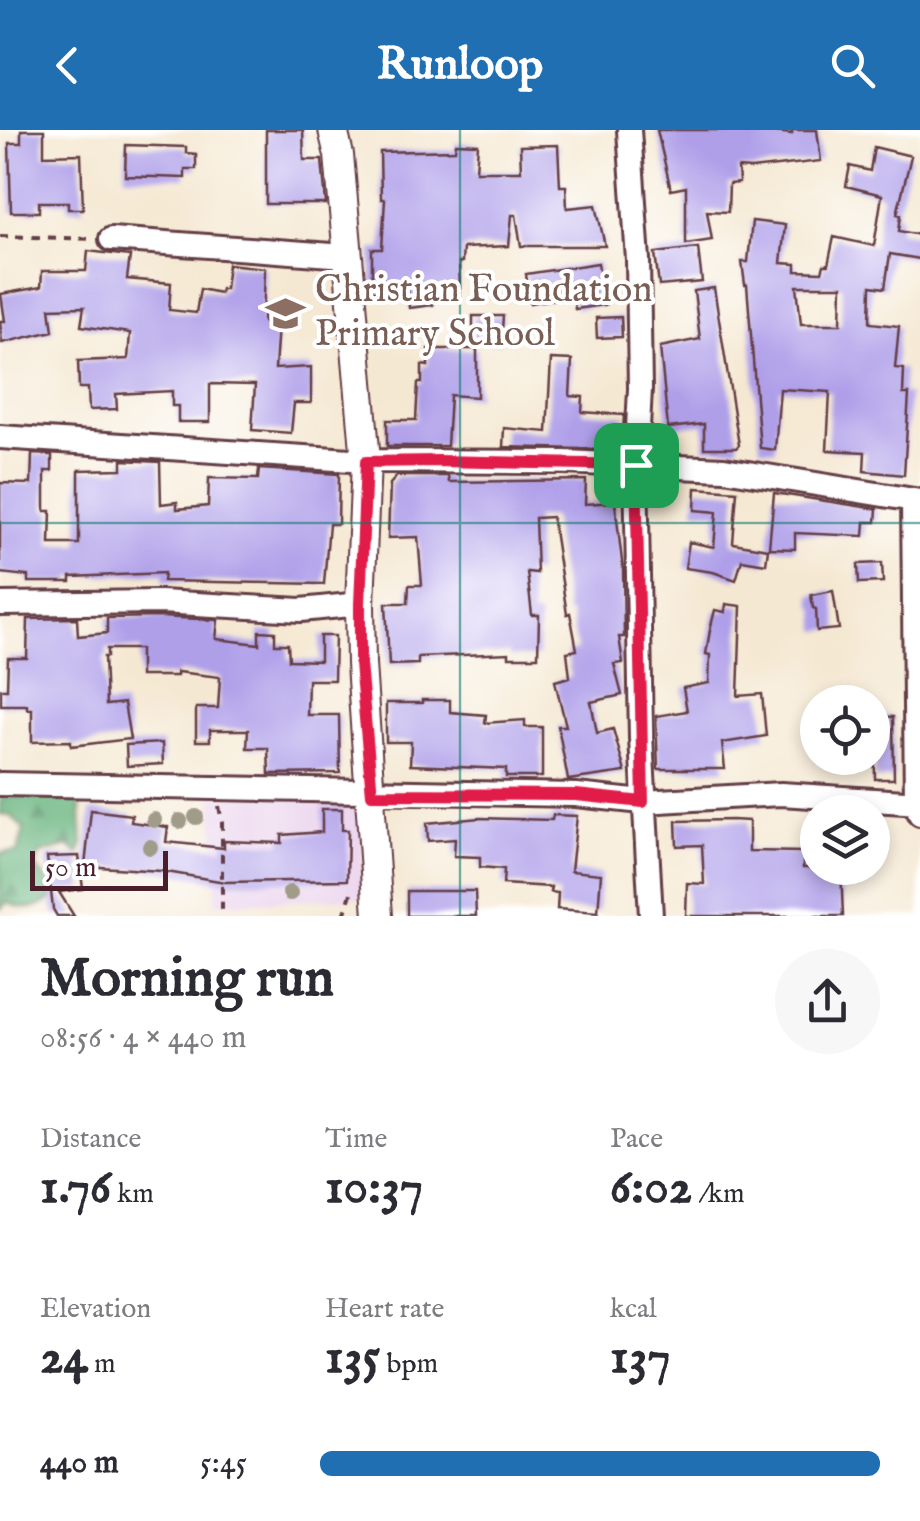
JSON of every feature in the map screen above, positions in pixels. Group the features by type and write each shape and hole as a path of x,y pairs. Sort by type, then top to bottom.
{"street":[{"path":"332,130 339,154 366,462 360,664 378,916"},
{"path":"629,130 638,260 640,388 636,465 643,802 651,916"},
{"path":"111,240 346,256"},
{"path":"0,437 366,462 724,469 916,500 919,806 781,794 643,802 576,795 0,784"},
{"path":"0,604 160,602 301,610 360,604"}],"path":[{"path":"0,236 111,240"},
{"path":"214,786 222,822 221,915"}],"shaded area":[{"path":"213,795 362,795 363,898 216,903"}],"green space":[{"path":"0,798 80,799 83,844 79,854 69,846 40,854 36,867 47,880 51,899 35,908 7,902 0,909 0,853 18,852 24,829 11,816 0,814"}],"building":[{"path":"21,130 44,130 44,155 81,154 83,209 68,209 68,202 39,202 39,212 11,212 9,143 21,143"},
{"path":"266,130 303,130 304,160 322,160 326,204 266,204"},
{"path":"657,130 760,130 792,134 792,130 817,130 821,161 738,168 739,183 729,184 728,212 707,211 712,240 686,244 686,187 671,190"},
{"path":"456,143 478,144 476,171 521,171 520,146 558,145 560,186 566,186 567,208 596,205 605,246 521,246 516,215 512,215 509,246 463,248 460,288 431,289 433,305 409,308 407,290 372,291 372,249 382,249 385,199 381,199 380,152 455,150"},
{"path":"126,145 186,147 186,153 196,154 196,169 185,169 185,178 125,176"},
{"path":"874,147 911,156 897,214 901,215 899,231 920,235 920,259 890,254 885,288 871,286 870,323 899,326 895,368 904,369 903,394 909,394 904,475 864,471 865,452 827,450 830,392 780,389 775,450 760,448 742,262 748,262 752,221 785,225 781,263 796,264 796,271 822,272 824,265 828,265 834,237 874,246 882,195 846,186 850,166 870,171","holes":["797,286 842,286 841,324 801,324"]},
{"path":"698,248 702,282 659,286 655,253"},
{"path":"88,251 130,256 127,279 171,283 169,310 196,313 200,289 220,293 225,289 228,264 265,268 263,322 278,324 275,369 311,367 311,403 294,403 291,433 252,430 255,385 210,384 210,422 178,422 178,406 172,406 172,391 116,394 117,409 89,410 88,388 79,388 78,361 128,359 130,333 81,326 84,307 50,308 53,331 2,343 0,321 5,321 1,294 41,287 42,271 86,271"},
{"path":"598,263 605,305 575,309 573,296 530,303 526,274"},
{"path":"714,288 739,445 736,448 704,448 704,424 668,428 660,347 700,339 694,291"},
{"path":"473,316 503,316 501,343 473,342"},
{"path":"621,317 622,337 597,338 596,318"},
{"path":"428,349 477,349 477,397 450,395 447,446 387,446 387,420 416,420 418,383 422,383 422,365 428,366"},
{"path":"551,359 572,360 570,396 583,397 582,412 624,415 622,450 503,447 504,428 547,432"},
{"path":"32,454 52,455 52,471 45,471 45,511 51,511 50,544 79,544 79,470 122,469 122,460 160,462 161,504 177,502 177,509 208,506 209,478 258,479 259,469 339,474 338,524 329,524 324,584 163,581 164,573 28,582 28,576 0,573 0,483 31,484"},
{"path":"397,476 448,476 449,482 586,480 585,504 615,502 623,570 624,637 619,637 623,663 614,664 622,695 591,702 597,733 613,729 625,772 568,780 558,726 566,726 555,681 570,677 567,652 577,650 570,613 567,614 552,517 535,518 537,573 527,572 532,615 539,615 538,657 509,657 509,653 418,657 418,664 389,665 386,603 408,603 409,585 422,585 418,537 388,538 390,484"},
{"path":"696,488 737,491 733,543 768,549 766,564 742,560 736,580 685,568 689,542 714,547 717,512 695,510"},
{"path":"774,493 877,509 876,522 865,522 864,536 795,533 795,549 769,548"},
{"path":"882,563 883,582 859,583 858,564"},
{"path":"833,591 839,629 817,631 811,595"},
{"path":"726,604 741,606 738,696 762,694 766,736 722,743 725,769 658,769 656,716 687,711 683,688 709,683 710,655 706,654 710,630 715,610 725,612"},
{"path":"77,618 78,636 107,633 107,618 218,620 216,639 259,644 259,631 275,632 275,644 288,644 289,660 320,661 320,636 335,636 334,680 308,680 307,715 339,715 340,773 269,774 268,748 247,748 248,730 210,730 210,741 196,741 196,708 218,708 220,677 177,672 177,676 140,676 140,649 107,649 104,657 106,705 124,703 130,739 71,746 71,741 32,742 32,709 27,709 27,705 1,705 1,689 7,689 8,658 27,658 28,619"},
{"path":"450,700 450,712 486,715 485,723 525,720 525,727 542,727 542,777 506,777 506,769 410,765 411,742 386,742 386,703"},
{"path":"890,717 893,717 894,779 875,779 875,775 890,775"},
{"path":"162,743 163,764 127,766 126,745"},
{"path":"322,809 342,809 342,830 348,830 347,880 225,882 161,871 85,866 91,810 132,815 131,822 168,827 166,842 224,848 224,841 282,843 282,835 322,832"},
{"path":"553,815 577,816 571,871 601,874 598,912 557,909 558,893 550,892 551,887 503,884 504,869 480,867 480,857 454,856 455,839 428,841 427,823 480,818 552,820"},
{"path":"676,821 749,821 749,851 800,852 800,885 842,885 843,916 686,916 687,883 704,884 702,845 677,846"},
{"path":"79,856 83,889 59,892 74,916 57,916 47,857"},
{"path":"407,891 475,891 476,916 407,916"}],"place":[{"name":"Christian Foundation Primary School","path":"285,313"}],"route":[{"path":"366,462 636,465 643,802 576,795 372,794 360,664 366,462"}]}
